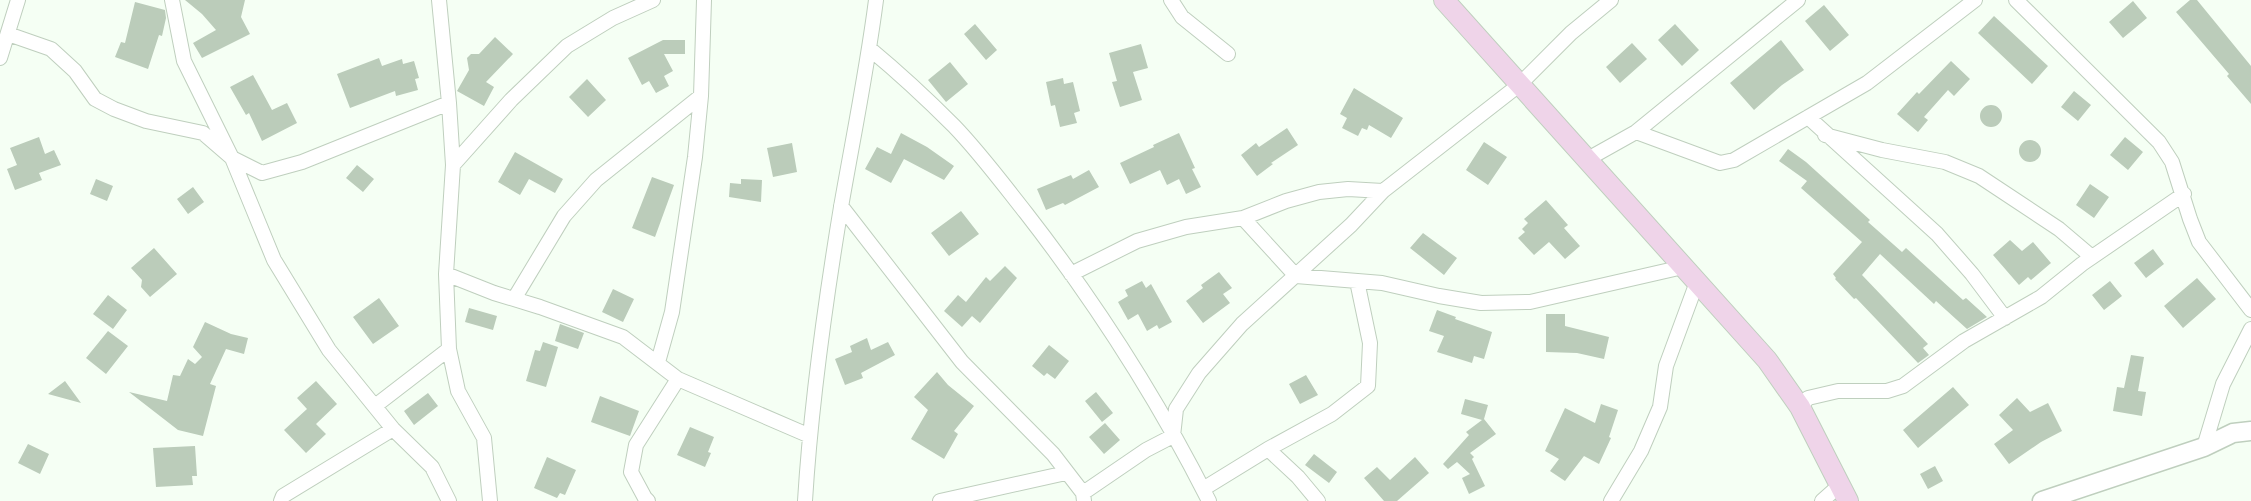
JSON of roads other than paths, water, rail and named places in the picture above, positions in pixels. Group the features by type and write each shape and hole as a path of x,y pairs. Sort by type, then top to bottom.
{"main road":[{"path":"1444,0 1767,360 1800,407 1844,493"}],"street":[{"path":"0,58 18,0"},
{"path":"172,0 184,61 232,158 274,260 329,350 393,429 432,467 449,501"},
{"path":"439,0 453,165 446,273 450,349 458,391 484,438 490,501"},
{"path":"453,165 511,100 567,46 613,18 653,0"},
{"path":"658,362 672,312 695,157 704,0"},
{"path":"805,501 810,436 841,206 870,49 876,0"},
{"path":"1171,0 1182,17 1227,54"},
{"path":"1173,436 1176,409 1199,372 1242,324 1351,225 1383,192 1519,85 1571,33 1611,0"},
{"path":"1586,160 1636,132 1798,0"},
{"path":"1636,132 1720,163 1734,160 1868,83 1975,0"},
{"path":"2016,0 2159,142 2172,162 2199,242 2251,310"},
{"path":"8,34 51,49 75,71 96,99 114,109 146,121 203,132 232,158 262,173 302,162 449,103"},
{"path":"870,49 956,127 997,176 1071,274 1115,339 1206,495 1268,449 1332,414 1368,386 1370,343 1357,281"},
{"path":"514,299 564,216 596,180 700,96"},
{"path":"1808,117 1825,135 1937,234 1972,274 2005,318"},
{"path":"1825,135 1881,150 1945,162 1979,176 2059,230 2092,258"},
{"path":"1071,274 1137,241 1186,228 1243,218 1286,201 1319,192 1348,189 1383,192"},
{"path":"1800,407 1808,398 1838,391 1887,391 1903,386 1964,342 2041,297 2145,219 2184,194"},
{"path":"841,206 962,362 1028,428 1084,497 1146,450 1173,436"},
{"path":"1243,218 1296,276 1383,283 1481,303 1530,302 1690,274 1666,366 1660,407 1641,451 1611,501"},
{"path":"446,273 623,337 678,379 810,436"},
{"path":"2204,447 2223,384 2251,329"},
{"path":"375,406 450,349"},
{"path":"648,501 631,472 636,445 678,379"},
{"path":"281,501 283,496 393,429"},
{"path":"2042,501 2204,447 2234,433 2251,431"},
{"path":"1268,449 1298,477 1318,501"},
{"path":"940,501 1066,473"},
{"path":"1822,501 1844,493"}]}
